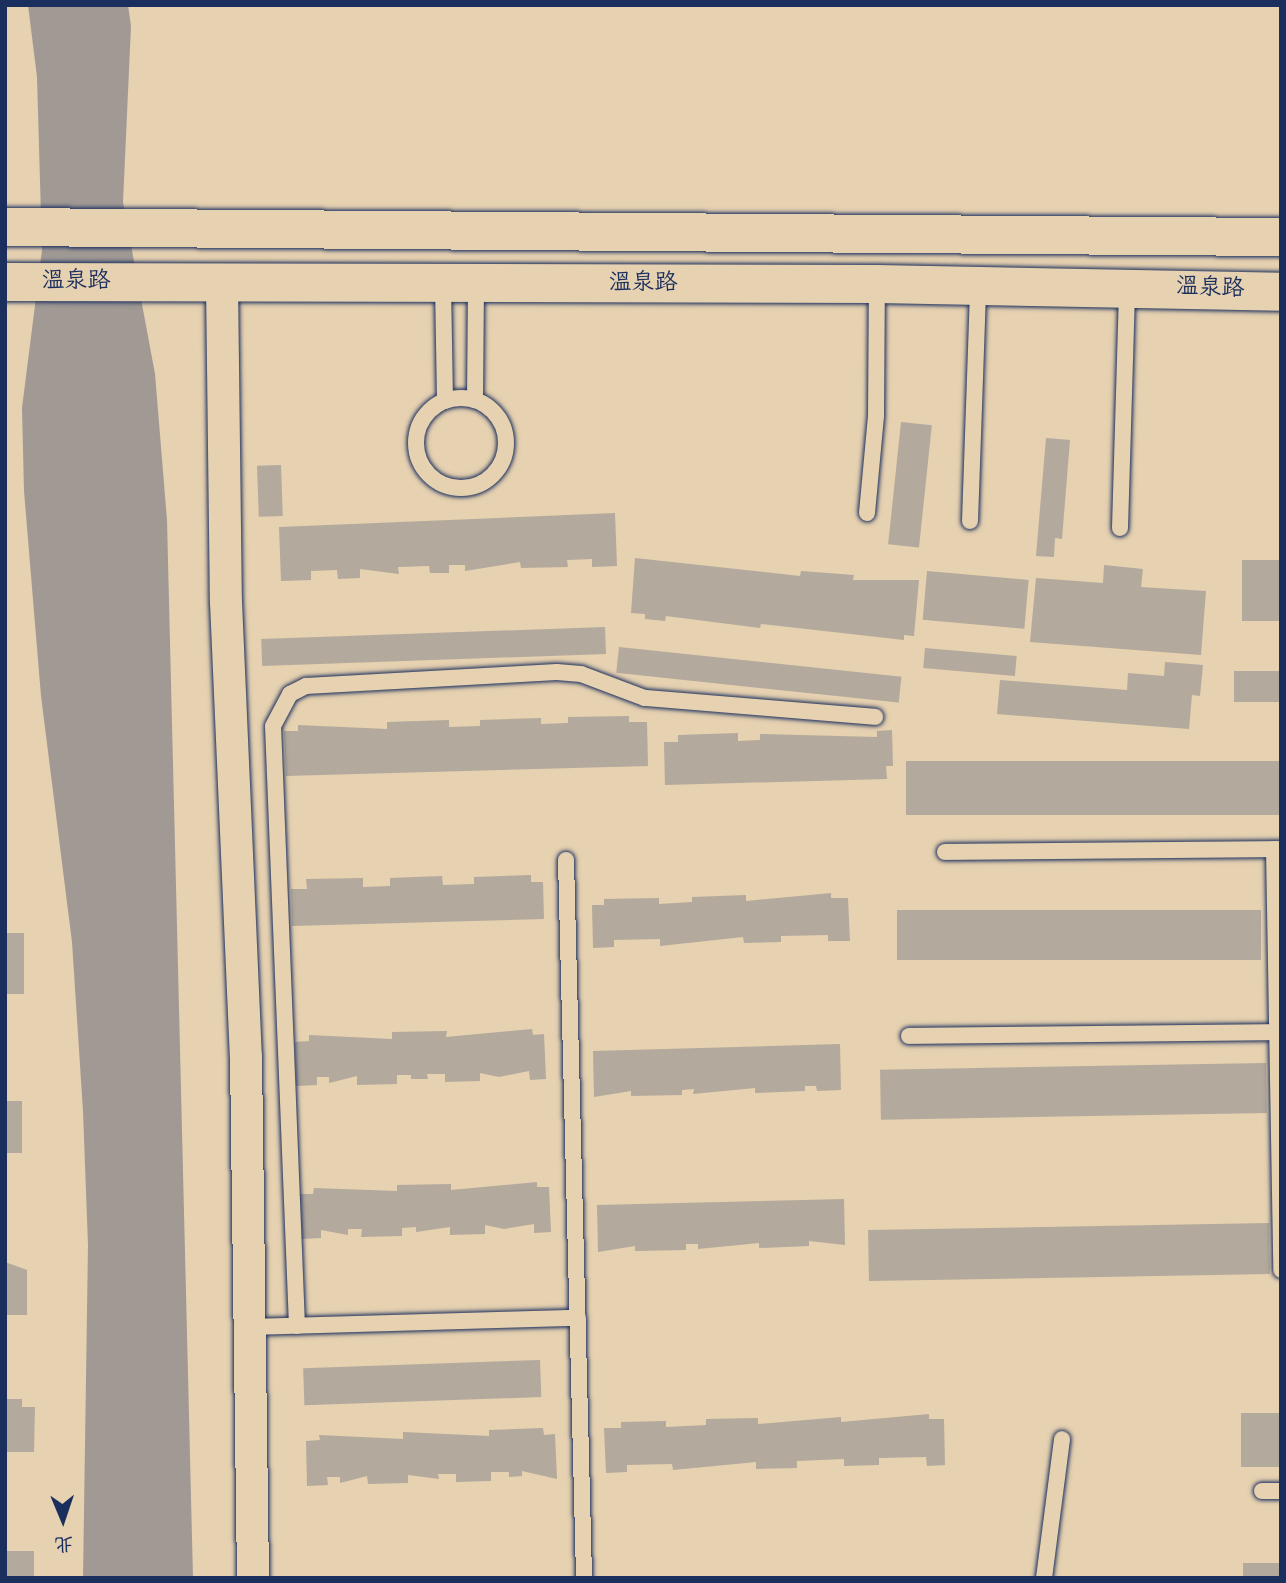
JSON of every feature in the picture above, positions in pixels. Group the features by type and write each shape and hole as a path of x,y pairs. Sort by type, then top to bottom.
{"main road":[{"path":"5,227 167,231 1281,237"},
{"name":"温泉路","path":"5,282 877,284 978,289 1128,287 1281,292"}],"street":[{"path":"222,283 253,1578"}],"lane":[{"path":"867,513 876,416 877,284"},
{"path":"459,285 475,400"},
{"path":"445,401 459,285"},
{"path":"1119,528 1128,287"},
{"path":"970,521 978,289"},
{"path":"475,400 498,418 506,446 485,480 459,487 433,478 418,456 423,418 445,401 475,400"},
{"path":"297,1326 273,726 290,694 306,686 556,672 582,674 645,698 874,716"},
{"path":"944,852 1278,849 1281,1270"},
{"path":"566,860 584,1578"},
{"path":"909,1036 1279,1032"},
{"path":"249,1327 578,1318"},
{"path":"1044,1578 1062,1439"},
{"path":"1262,1491 1281,1491"}],"shaded area":[{"path":"28,5 128,5 131,26 123,202 155,374 167,520 193,1578 83,1578 88,1245 83,1111 72,942 41,696 24,491 22,408 42,250 37,77"}],"building":[{"path":"901,422 932,425 919,548 888,544"},
{"path":"1046,438 1070,440 1062,539 1055,538 1054,557 1036,556"},
{"path":"281,465 283,516 259,517 257,466"},
{"path":"615,513 617,566 592,567 592,559 567,560 568,567 521,568 520,562 465,571 465,565 449,565 449,573 430,573 429,566 398,567 399,574 360,569 360,578 338,579 337,570 311,571 311,580 281,581 279,527"},
{"path":"635,558 800,576 801,571 854,575 853,580 919,580 914,636 904,635 904,640 761,624 760,628 666,616 665,621 645,619 645,614 631,613"},
{"path":"1242,560 1281,560 1281,621 1242,621"},
{"path":"1104,565 1143,569 1141,587 1206,591 1201,655 1030,642 1036,578 1103,583"},
{"path":"927,571 1029,580 1024,629 923,620"},
{"path":"605,627 606,654 262,666 261,639"},
{"path":"619,647 901,677 899,703 616,673"},
{"path":"925,648 1017,656 1015,676 923,668"},
{"path":"1165,662 1203,665 1200,696 1192,695 1189,729 997,714 1000,680 1127,690 1128,673 1164,676"},
{"path":"1234,671 1281,671 1281,702 1234,702"},
{"path":"629,716 629,722 647,722 648,766 286,776 284,731 298,731 298,725 387,729 387,722 449,720 449,727 480,726 480,720 541,718 541,724 568,723 568,717"},
{"path":"892,730 893,766 886,766 887,779 665,785 664,742 678,742 678,735 738,733 738,741 760,740 760,734 877,737 877,731"},
{"path":"906,761 1281,761 1281,815 906,815"},
{"path":"531,875 531,882 543,882 544,919 292,926 291,889 307,889 306,879 363,878 363,887 390,886 390,878 442,876 443,885 474,884 474,877"},
{"path":"831,893 831,898 848,898 850,941 828,941 828,935 781,936 781,942 744,943 743,937 660,946 660,939 614,940 614,947 593,948 592,905 604,905 604,899 659,898 659,904 692,902 692,897 746,895 746,901"},
{"path":"897,910 1261,910 1261,960 897,960"},
{"path":"5,933 24,933 24,994 5,994"},
{"path":"532,1029 533,1035 544,1034 546,1079 530,1080 529,1071 499,1077 480,1073 480,1081 445,1082 445,1074 427,1074 428,1079 411,1079 411,1075 397,1075 397,1084 357,1085 357,1076 329,1083 329,1077 317,1077 317,1085 296,1086 295,1042 309,1041 309,1035 392,1039 392,1032 447,1031 446,1037"},
{"path":"840,1044 841,1090 817,1091 816,1086 805,1086 805,1091 755,1093 755,1088 693,1094 694,1089 682,1090 682,1095 631,1096 631,1091 594,1097 593,1051"},
{"path":"1266,1063 1267,1113 881,1120 880,1070"},
{"path":"5,1101 22,1101 22,1153 5,1153"},
{"path":"537,1182 537,1187 549,1187 551,1232 534,1233 534,1224 504,1229 485,1225 485,1234 450,1235 450,1227 416,1232 416,1227 402,1228 402,1236 361,1237 362,1229 348,1229 348,1235 321,1230 321,1238 301,1239 300,1194 313,1194 314,1188 397,1191 397,1185 451,1184 451,1190"},
{"path":"844,1199 845,1245 809,1241 809,1246 759,1248 759,1243 698,1249 698,1244 686,1244 686,1250 635,1251 635,1246 598,1252 597,1205"},
{"path":"1269,1223 1270,1274 869,1281 868,1230"},
{"path":"5,1262 27,1270 27,1315 5,1315"},
{"path":"540,1360 541,1397 304,1405 303,1368"},
{"path":"5,1399 22,1399 22,1407 35,1407 34,1452 5,1452"},
{"path":"1241,1413 1281,1413 1281,1467 1241,1467"},
{"path":"929,1414 929,1419 944,1419 945,1465 927,1466 926,1457 879,1458 879,1465 844,1466 844,1459 797,1461 797,1468 756,1469 756,1462 673,1470 672,1464 627,1465 627,1472 606,1473 604,1428 621,1428 621,1422 666,1421 666,1427 706,1425 706,1419 758,1418 758,1424 841,1417 841,1422"},
{"path":"543,1428 544,1435 555,1434 557,1479 522,1471 522,1476 509,1477 509,1472 491,1472 491,1481 456,1482 456,1474 438,1474 439,1479 408,1475 408,1483 368,1484 367,1476 340,1483 340,1477 327,1477 328,1485 307,1486 306,1441 320,1440 319,1435 403,1439 403,1432 489,1436 489,1430"},
{"path":"5,1551 34,1551 34,1578 5,1578"},
{"path":"1243,1563 1281,1563 1281,1578 1243,1578"}]}
